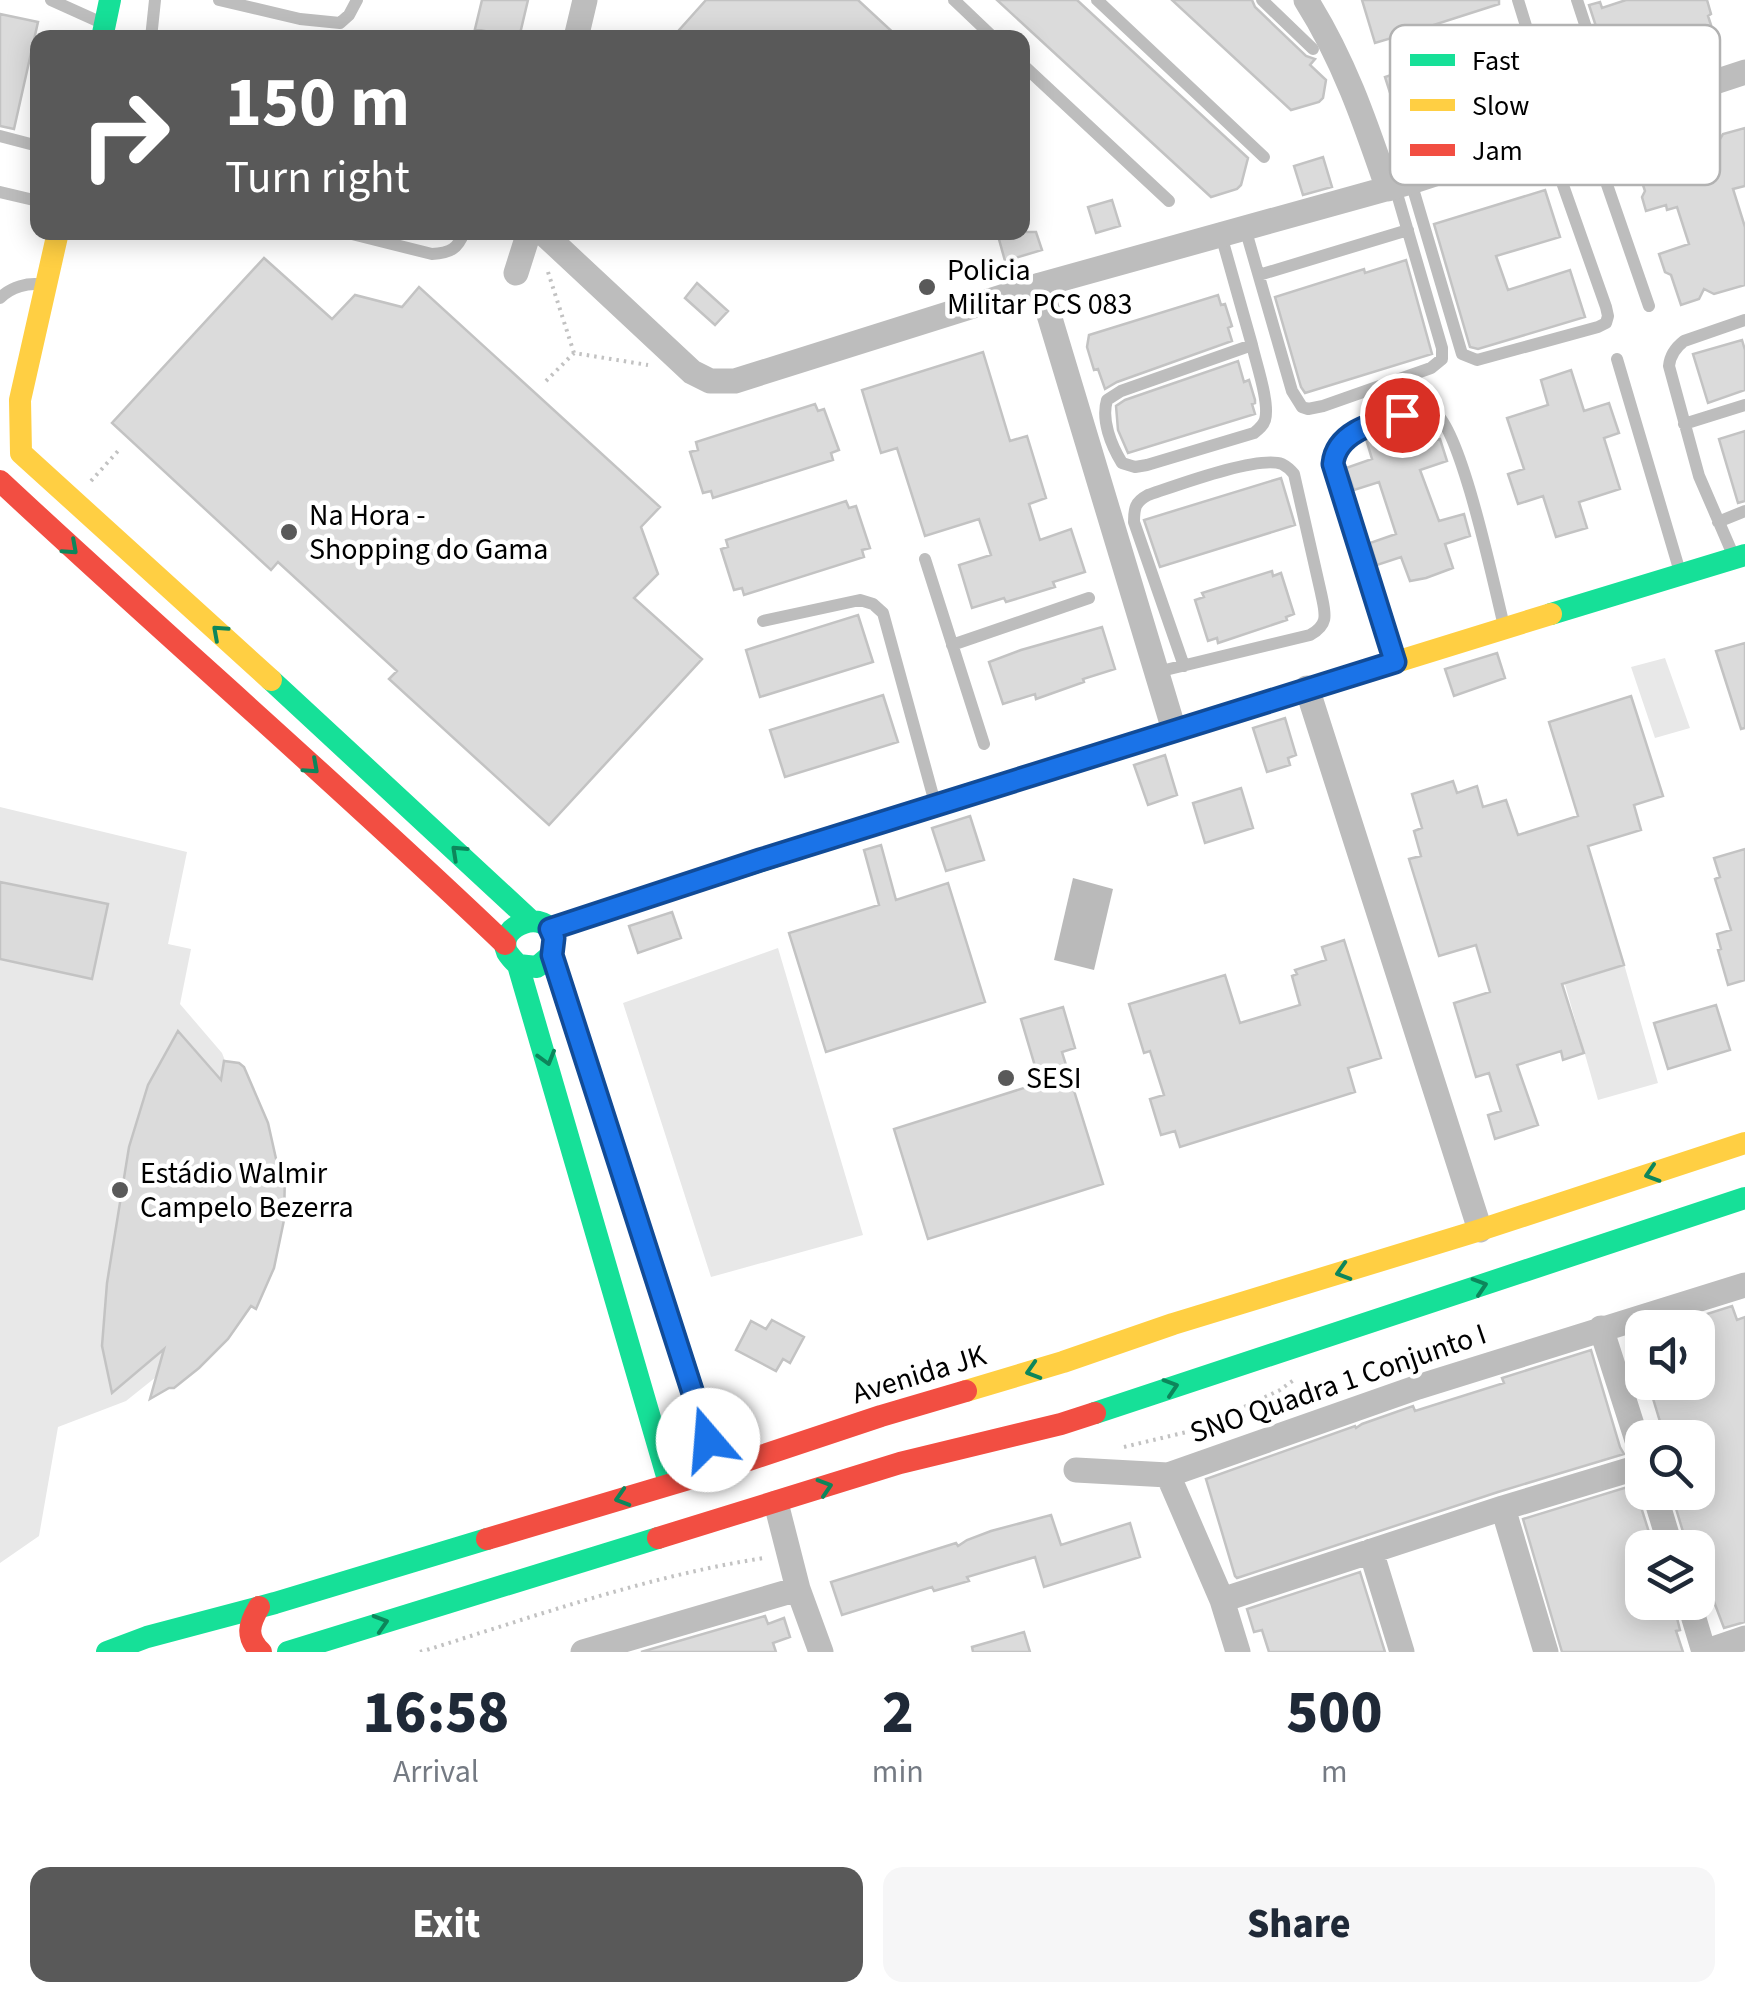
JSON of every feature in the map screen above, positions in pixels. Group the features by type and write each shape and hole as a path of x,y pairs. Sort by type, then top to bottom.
{"street":[{"path":"103,30 110,0"},
{"path":"578,30 586,0"},
{"path":"1306,0 1327,33 1390,169"},
{"path":"1720,80 1745,72"},
{"path":"551,240 692,372 710,381 735,381 1040,285 1401,185"},
{"path":"0,481 17,471 21,454 20,400 56,240"},
{"path":"516,273 526,240"},
{"path":"1040,285 1174,730"},
{"path":"0,432 20,400"},
{"path":"0,440 10,444 74,501 554,938 552,955 666,1383 669,1483"},
{"path":"0,481 434,876 506,944 510,958 518,965 537,967 552,955"},
{"path":"506,944 512,926 540,924 760,860 1740,557"},
{"path":"1307,688 1480,1230"},
{"path":"518,965 570,1145 666,1383 719,1470"},
{"name":"Avenida JK","path":"107,1652 719,1470 1745,1143"},
{"path":"288,1652 900,1462 1061,1424 1745,1198"},
{"name":"SNO Quadra 1 Conjunto I","path":"1238,1652 1222,1600 1168,1476 1418,1388 1745,1286"},
{"path":"1601,1328 1630,1420"},
{"path":"881,1416 900,1422 910,1434 912,1442 900,1462"},
{"path":"1076,1470 1168,1476"},
{"path":"1222,1600 1625,1471"},
{"path":"776,1503 798,1589 820,1652"},
{"path":"1504,1508 1546,1652"},
{"path":"1371,1552 1402,1652"},
{"path":"583,1652 798,1589"},
{"path":"258,1606 248,1625 248,1638 261,1652"},
{"path":"1694,1620 1704,1652 1745,1638"},
{"path":"147,1637 169,1652"}],"lane":[{"path":"51,0 101,30"},
{"path":"152,30 155,0"},
{"path":"219,0 300,18 340,22 350,15 356,0"},
{"path":"954,0 986,30"},
{"path":"1097,0 1264,156"},
{"path":"1262,0 1313,49"},
{"path":"1518,0 1524,25"},
{"path":"1577,0 1585,25"},
{"path":"1030,71 1169,201"},
{"path":"0,136 30,144"},
{"path":"1398,186 1462,354 1477,360 1606,323 1606,307 1568,185"},
{"path":"1607,185 1649,306"},
{"path":"1233,232 1259,275 1297,402 1308,408 1323,406 1431,368 1442,359 1398,186"},
{"path":"0,192 30,198"},
{"path":"1259,275 1408,230"},
{"path":"1233,232 1266,419 1254,433 1147,466 1122,463 1104,415 1107,400 1121,391 1252,345"},
{"path":"376,240 432,254 454,250 460,240"},
{"path":"0,298 8,290 22,286 46,285"},
{"path":"1740,557 1718,522 1699,476 1669,366 1676,346 1684,341 1745,320"},
{"path":"1617,359 1681,575"},
{"path":"1684,424 1745,405"},
{"path":"1395,662 1333,464 1334,453 1344,438 1380,422 1424,409 1447,426 1478,517 1504,628"},
{"path":"1157,672 1184,666 1310,635 1320,630 1324,622 1321,593 1294,474 1287,466 1266,462 1222,472 1138,500 1134,522 1184,666"},
{"path":"1718,522 1745,511"},
{"path":"925,558 984,744"},
{"path":"952,645 1089,598"},
{"path":"763,621 860,600 883,613 936,806"}],"path":[{"path":"546,267 574,353"},
{"path":"574,353 652,366"},
{"path":"546,382 574,353"},
{"path":"74,501 118,450"},
{"path":"1119,1448 1195,1430 1295,1380"},
{"path":"420,1652 623,1590 729,1563 788,1554"}],"shaded area":[{"path":"1665,658 1690,728 1655,738 1631,667"},
{"name":"Estádio Walmir Campelo Bezerra","path":"0,807 187,852 168,944 191,949 180,1004 222,1053 241,1101 171,1365 126,1401 58,1427 39,1536 0,1563"},
{"path":"1073,878 1113,889 1094,970 1054,960"},
{"path":"778,948 863,1235 711,1277 623,1003"},
{"path":"1624,964 1658,1083 1598,1100 1564,981"}],"building":[{"path":"482,0 528,0 521,30 475,29"},
{"path":"706,0 858,0 890,30 679,30"},
{"path":"997,0 1077,0 1248,158 1241,185 1211,197"},
{"path":"1172,0 1252,0 1306,56 1315,59 1310,65 1326,80 1323,98 1291,110"},
{"path":"1362,0 1499,0 1499,4 1433,25 1390,25 1390,38 1375,43"},
{"path":"1626,0 1707,0 1711,25 1596,25 1589,5 1600,2 1602,8"},
{"path":"0,14 38,22 36,30 30,30 30,58 14,129 0,126"},
{"path":"1745,128 1745,186 1733,189 1745,227 1745,285 1714,294 1704,289 1699,299 1681,305 1659,254 1689,244 1677,207 1667,210 1666,205 1646,211 1643,185 1720,185 1723,134"},
{"path":"1323,157 1332,187 1303,195 1294,166"},
{"path":"1545,190 1560,237 1496,256 1508,290 1570,270 1585,317 1478,349 1470,347 1434,224"},
{"path":"1112,200 1120,226 1096,233 1088,207"},
{"path":"1030,232 1036,232 1042,250 1005,261 999,240 1030,240"},
{"path":"264,258 332,319 355,295 402,307 419,287 660,507 641,527 658,574 634,598 702,659 549,825 389,679 397,671 278,562 271,570 112,423"},
{"path":"1406,260 1432,354 1305,393 1275,297"},
{"path":"697,283 728,311 715,325 685,298"},
{"path":"1218,295 1232,326 1228,328 1232,341 1105,389 1087,347 1089,335"},
{"path":"1742,340 1745,390 1708,403 1693,354"},
{"path":"983,352 1010,441 1027,436 1046,498 1029,504 1040,540 1071,529 1085,572 1053,582 1055,587 972,608 959,565 991,555 979,519 925,536 897,448 881,453 862,390"},
{"path":"1238,361 1244,382 1249,380 1255,414 1128,453 1118,430 1116,406"},
{"path":"1571,370 1584,411 1609,403 1619,433 1604,438 1620,489 1579,502 1587,528 1556,537 1543,496 1518,504 1508,474 1524,469 1507,418 1548,405 1541,380"},
{"path":"815,404 818,411 824,409 839,450 831,453 833,460 713,498 711,491 703,493 690,452 698,450 696,442"},
{"path":"1407,424 1414,446 1440,439 1447,461 1420,470 1439,521 1464,514 1470,536 1445,544 1453,568 1410,581 1401,557 1377,565 1370,543 1396,534 1379,482 1354,490 1346,468 1372,459 1366,439"},
{"path":"1745,431 1745,501 1738,503 1719,439"},
{"path":"1281,478 1295,525 1160,567 1144,520"},
{"path":"846,501 849,508 856,506 870,548 862,550 864,557 744,595 742,588 734,590 721,549 728,547 726,540"},
{"path":"1272,571 1273,576 1281,573 1294,614 1287,620 1218,643 1217,638 1208,641 1195,600 1204,597 1202,593"},
{"path":"858,615 873,662 760,697 746,650"},
{"path":"1102,627 1115,669 1036,699 1035,694 1003,704 989,662"},
{"path":"1745,643 1745,728 1741,729 1716,651"},
{"path":"1497,653 1505,678 1454,696 1445,669"},
{"path":"883,695 898,742 785,777 770,730"},
{"path":"1631,696 1663,796 1634,805 1641,830 1588,846 1624,965 1562,984 1584,1053 1563,1060 1561,1051 1517,1065 1538,1125 1495,1139 1488,1115 1501,1111 1489,1073 1476,1077 1454,1003 1490,992 1476,945 1439,956 1409,859 1421,856 1414,831 1422,828 1412,794 1453,781 1457,793 1477,786 1483,807 1506,800 1518,835 1578,816 1549,722"},
{"path":"1285,718 1296,755 1288,758 1290,765 1267,772 1253,728"},
{"path":"1165,755 1177,795 1148,805 1134,765"},
{"path":"1241,788 1253,828 1205,843 1193,803"},
{"path":"970,816 984,860 946,871 932,828"},
{"path":"881,845 896,900 948,883 985,1002 826,1052 789,933 879,905 864,850"},
{"path":"1745,849 1745,980 1728,985 1717,934 1731,930 1715,879 1720,877 1714,858"},
{"path":"0,882 108,904 92,979 0,959"},
{"path":"672,912 681,938 638,953 629,926"},
{"path":"1344,940 1381,1058 1348,1068 1355,1092 1180,1147 1175,1131 1161,1135 1150,1099 1164,1095 1150,1051 1144,1053 1129,1004 1225,975 1240,1023 1300,1005 1292,976 1297,974 1295,970 1326,960 1322,947"},
{"path":"1716,1005 1730,1050 1668,1069 1654,1023"},
{"path":"1063,1007 1075,1048 1062,1052 1103,1184 928,1239 894,1129 1040,1083 1021,1019"},
{"path":"178,1031 221,1080 224,1061 244,1067 268,1123 279,1172 285,1172 284,1220 274,1268 256,1309 251,1306 228,1339 199,1368 174,1388 150,1399 164,1349 112,1393 102,1346 107,1283 129,1147 148,1085"},
{"path":"1732,1306 1737,1320 1745,1317 1745,1622 1724,1628 1715,1604 1715,1530 1682,1530 1676,1510 1715,1510 1715,1420 1660,1420 1653,1400 1715,1400 1715,1311"},
{"path":"772,1320 804,1337 790,1363 783,1359 776,1371 736,1350 751,1321 766,1329"},
{"path":"1591,1350 1624,1454 1235,1576 1206,1479 1413,1406 1415,1411 1504,1383 1502,1378"},
{"path":"1625,1488 1625,1510 1642,1510 1648,1530 1625,1530 1625,1620 1678,1620 1680,1630 1676,1631 1683,1652 1562,1652 1523,1519"},
{"path":"1051,1515 1061,1545 1130,1523 1140,1557 1044,1587 1035,1557 967,1577 969,1581 934,1591 932,1587 842,1615 831,1582"},
{"path":"1360,1572 1385,1652 1269,1652 1262,1630 1254,1632 1247,1609"},
{"path":"765,1616 768,1624 784,1618 790,1637 773,1643 776,1652 641,1652"},
{"path":"1024,1632 1030,1652 973,1652 972,1647"}],"traffic: fast":[{"path":"104,30 110,0"},
{"path":"1551,614 1745,555"},
{"path":"271,680 529,919"},
{"path":"550,929 969,794"},
{"path":"518,965 537,967 551,955 553,938 542,923 534,921 515,927 505,942 507,952 518,965 669,1483"},
{"path":"551,955 719,1470"},
{"path":"1095,1413 1745,1198"},
{"path":"288,1652 658,1538"},
{"path":"107,1652 487,1539"}],"traffic: slow":[{"path":"56,240 20,400 21,453 271,680"},
{"path":"969,794 1551,614"},
{"path":"966,1391 1745,1143"}],"traffic: jam":[{"path":"0,481 505,944"},
{"path":"487,1539 966,1391"},
{"path":"658,1538 900,1463 1095,1413"},
{"path":"259,1607 250,1630 261,1652"}],"place":[{"name":"Policia Militar PCS 083","path":"927,287"},
{"name":"Na Hora - Shopping do Gama","path":"289,532"},
{"name":"SESI","path":"1006,1078"},
{"name":"Estádio Walmir Campelo Bezerra","path":"120,1190"}],"route":[{"path":"708,1440 552,955 554,938 550,929 1395,662 1333,464 1334,453 1344,438 1402,415"}]}
